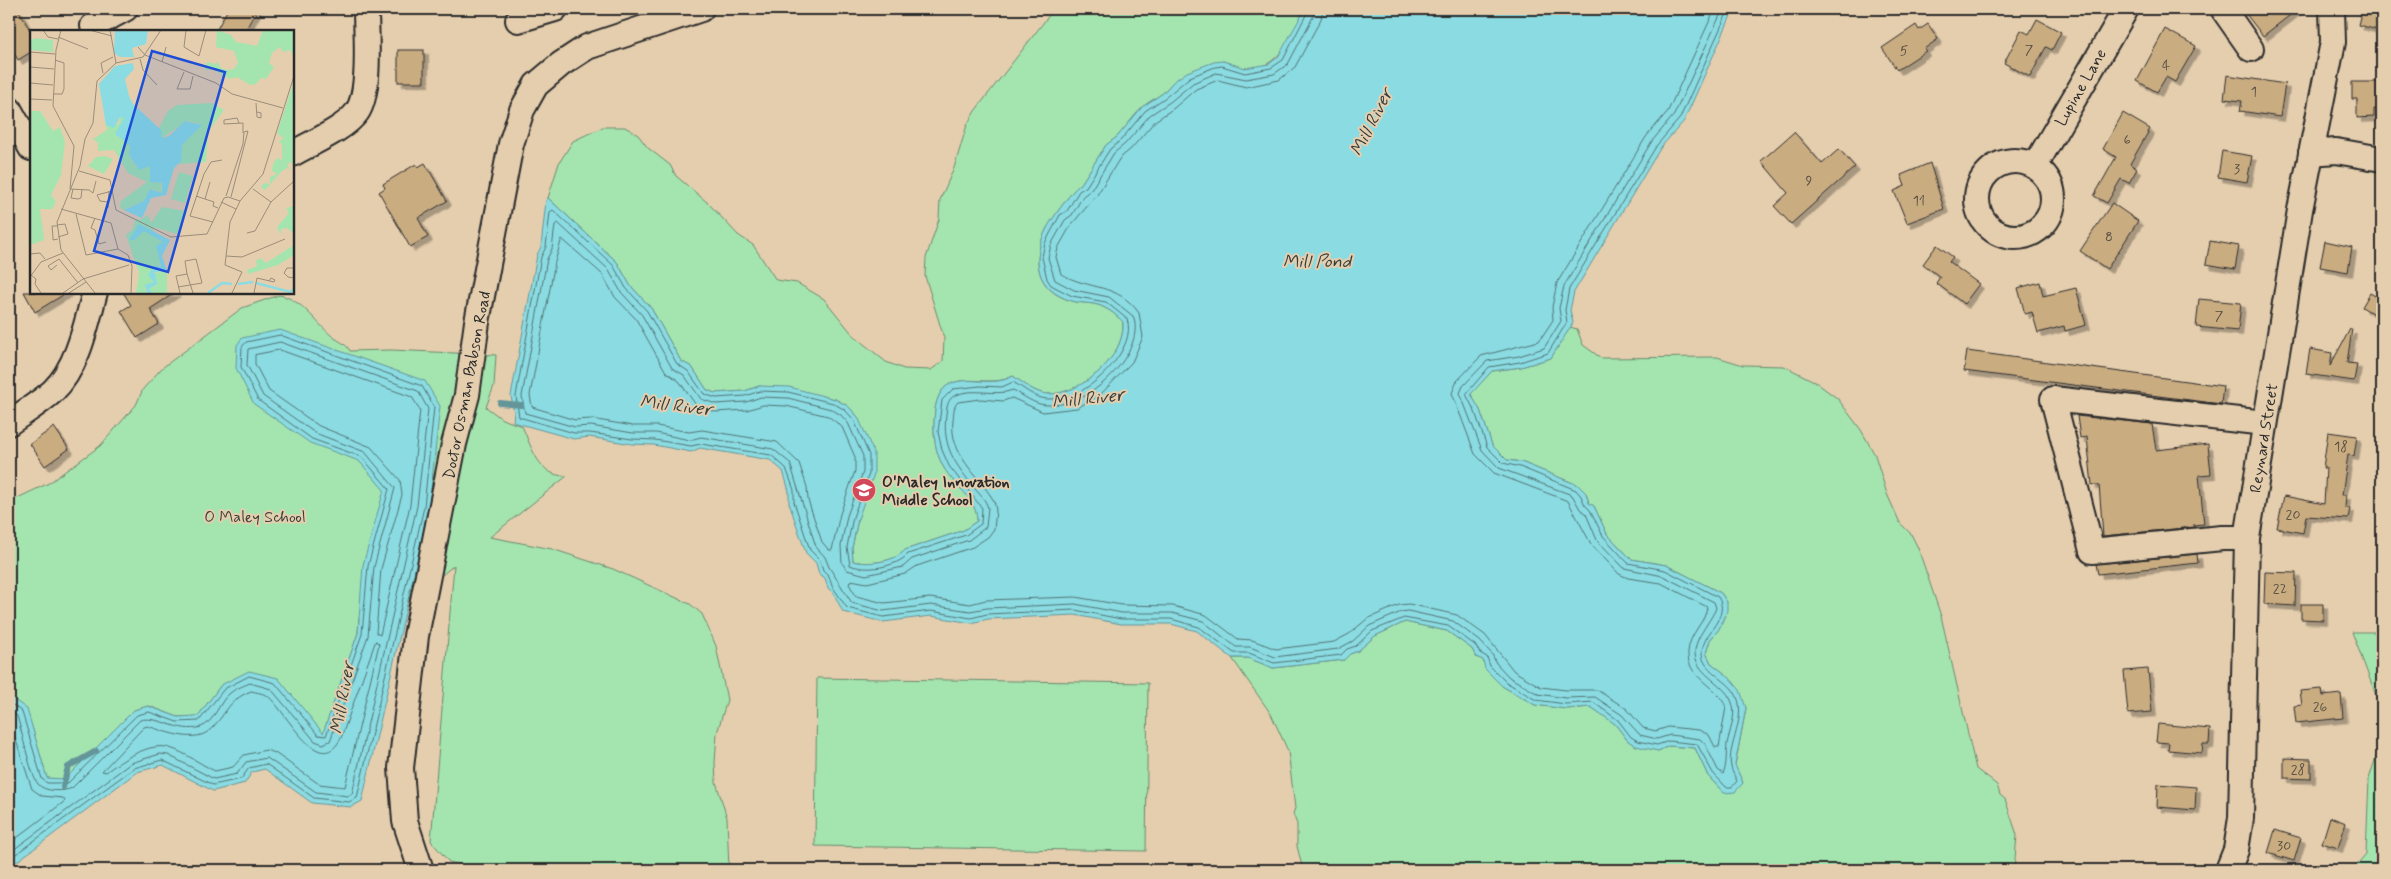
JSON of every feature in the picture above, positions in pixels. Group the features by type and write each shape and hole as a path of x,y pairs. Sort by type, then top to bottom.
{"street":[{"path":"90,22 125,9"},
{"path":"294,153 346,122 356,113 363,102 366,66 366,9"},
{"path":"518,20 555,9"},
{"name":"Doctor Osman Babson Road","path":"420,870 405,821 401,768 416,636 454,444 467,395 477,322 511,144 522,110 536,85 560,64 580,52 701,9"},
{"name":"Lupine Lane","path":"2035,166 2126,9"},
{"path":"2223,9 2251,49"},
{"name":"Reynard Street","path":"2228,870 2236,850 2241,818 2247,538 2311,153 2333,42 2332,9"},
{"path":"9,109 30,146"},
{"path":"2311,153 2336,151 2382,159"},
{"path":"9,423 52,392 62,381 76,353 94,294"},
{"path":"2247,538 2222,538 2092,551 2053,398 2265,423"}],"green space":[{"path":"1054,9 1305,9 1283,49 1268,64 1245,68 1223,61 1174,81 1163,93 1142,107 1117,137 1106,145 1081,184 1068,197 1047,228 1039,251 1038,262 1044,282 1050,290 1072,301 1101,306 1112,312 1123,322 1122,335 1117,348 1109,360 1099,372 1087,381 1060,393 1047,394 1038,392 1013,376 997,381 965,380 947,386 940,395 935,409 934,432 936,446 944,468 974,505 977,521 964,530 905,550 888,560 881,562 853,561 852,548 858,519 858,417 848,406 835,399 759,386 745,391 715,393 707,390 692,367 681,361 651,308 630,285 617,262 548,198 559,163 573,141 603,127 625,127 638,135 648,148 670,165 676,176 708,203 738,235 753,245 776,280 797,283 824,299 854,336 886,362 904,369 931,370 943,361 944,338 925,276 926,258 939,219 940,200 954,168 967,125 975,111"},
{"name":"O Maley School","path":"279,295 295,301 350,351 391,350 496,355 494,386 486,407 502,419 522,426 533,452 543,466 557,475 567,476 490,537 552,549 613,569 690,604 702,614 716,646 727,700 717,733 715,763 716,782 727,818 729,870 550,870 472,867 449,862 431,841 454,565 418,595 367,612 359,618 358,633 323,734 278,679 221,685 198,716 178,717 149,706 134,710 65,780 47,778 32,727 9,703 9,502 49,483 100,446 136,405 143,389 162,368 242,308"},
{"path":"1570,327 1577,329 1583,345 1601,358 1717,357 1743,365 1784,366 1814,381 1838,399 1861,430 1875,455 1887,494 1900,523 1911,534 1918,548 1941,616 1976,769 1997,785 2000,795 2005,799 2017,835 2014,870 1303,870 1297,846 1297,824 1293,814 1295,808 1288,751 1271,714 1232,658 1248,658 1273,668 1344,660 1375,636 1405,622 1447,631 1472,649 1476,657 1483,660 1502,686 1535,705 1566,709 1591,707 1615,724 1628,741 1658,751 1669,746 1695,748 1708,776 1724,793 1743,783 1735,766 1746,708 1728,676 1711,663 1706,653 1710,640 1719,629 1727,602 1721,593 1666,565 1631,559 1607,534 1594,506 1589,503 1586,493 1578,485 1521,462 1507,460 1492,445 1480,410 1470,394 1492,371 1521,367 1551,358"},
{"path":"2352,632 2382,632 2382,719 2377,698"},
{"path":"817,678 1148,683 1146,851 815,846"},
{"path":"2382,738 2382,870 2352,870 2366,854 2369,779"}],"water":[{"name":"Mill Pond","path":"1305,9 1734,9 1684,121 1661,147 1574,292 1570,310 1573,323 1551,358 1521,367 1492,371 1471,394 1480,410 1492,445 1507,460 1521,462 1578,485 1586,493 1589,503 1594,506 1607,534 1631,559 1666,565 1721,593 1727,602 1727,611 1719,629 1710,640 1706,653 1711,663 1728,676 1740,690 1746,708 1735,765 1743,783 1735,792 1724,793 1708,776 1695,748 1669,746 1658,751 1636,746 1628,741 1615,724 1591,707 1566,709 1535,705 1502,686 1485,669 1483,660 1476,657 1472,649 1447,631 1405,622 1375,636 1344,660 1273,668 1248,658 1232,658 1197,631 1171,624 1121,624 1075,615 988,619 971,623 931,616 883,622 843,612 834,594 828,588 825,578 819,574 816,563 806,553 789,503 789,491 783,471 770,460 700,448 691,452 654,445 632,444 589,437 574,439 513,422 514,412 511,396 537,255 541,247 546,200 548,198 617,262 630,285 651,308 681,361 692,367 707,390 715,393 745,391 759,386 789,387 835,399 848,406 858,417 874,453 874,474 858,519 852,548 853,561 881,562 901,554 905,550 964,530 977,521 976,513 969,499 940,461 934,432 934,417 941,391 950,384 957,382 997,381 1013,376 1038,392 1047,394 1060,393 1087,381 1099,372 1117,348 1122,335 1123,322 1110,311 1101,306 1076,302 1060,296 1050,289 1044,281 1038,262 1039,251 1047,228 1053,218 1068,197 1081,184 1106,145 1117,137 1142,107 1163,93 1174,81 1187,72 1214,62 1223,61 1245,68 1269,64 1278,57"},
{"path":"280,330 425,381 440,406 429,508 362,801 351,807 312,803 265,769 252,772 245,783 213,791 163,765 137,772 12,865 9,863 9,696 27,709 47,778 65,779 134,710 148,706 178,717 198,716 221,685 249,671 278,678 323,733 358,633 363,565 384,490 359,461 310,443 254,404 236,368 237,345 242,338"}],"building":[{"path":"9,9 18,9 30,30 30,53 18,60 9,44"},
{"path":"228,9 257,9 246,30 217,30"},
{"path":"2242,9 2298,9 2263,36"},
{"path":"2362,9 2382,9 2382,31 2358,25"},
{"path":"2037,19 2061,32 2052,50 2046,47 2030,77 2004,63 2021,30 2029,34"},
{"path":"1928,24 1938,39 1924,49 1926,51 1897,70 1882,48 1916,25 1919,30"},
{"path":"2165,29 2196,46 2175,82 2166,77 2157,92 2137,81"},
{"path":"398,50 424,50 424,82 398,82"},
{"path":"2227,75 2285,84 2280,117 2240,111 2242,101 2224,99"},
{"path":"2352,82 2378,82 2378,93 2382,93 2382,109 2374,109 2374,117 2357,118 2357,99 2352,99"},
{"path":"2123,113 2150,129 2130,164 2137,169 2129,183 2121,179 2107,203 2094,196 2116,157 2103,149"},
{"path":"1794,132 1822,164 1839,149 1855,167 1791,224 1774,206 1788,193 1761,161"},
{"path":"2222,151 2252,156 2247,182 2218,177"},
{"path":"425,163 447,201 418,218 428,237 410,247 379,192 385,188 383,184 416,164 418,167"},
{"path":"1930,163 1944,209 1907,223 1894,191 1905,186 1901,175"},
{"path":"2112,203 2138,221 2107,269 2080,251"},
{"path":"2210,241 2239,246 2235,269 2206,264"},
{"path":"2325,241 2352,247 2348,272 2320,267"},
{"path":"1937,245 1953,257 1949,262 1979,284 1964,304 1936,283 1940,277 1923,264"},
{"path":"2040,282 2043,296 2076,288 2086,325 2065,331 2064,326 2038,333 2032,312 2025,314 2018,288"},
{"path":"24,292 30,292 30,294 65,294 35,312"},
{"path":"2370,293 2382,300 2382,319 2362,307"},
{"path":"124,294 173,294 150,309 159,324 137,338 121,311 131,305"},
{"path":"2199,299 2241,303 2238,331 2196,327"},
{"path":"2350,329 2352,329 2347,363 2357,364 2354,381 2306,374 2310,349 2332,353 2330,366"},
{"path":"1967,351 2223,386 2221,404 1964,371"},
{"path":"2077,416 2152,424 2156,450 2208,444 2211,474 2199,475 2204,524 2193,525 2194,527 2103,536 2099,485 2092,485 2087,437 2080,438"},
{"path":"54,427 69,449 45,466 30,444"},
{"path":"2328,432 2357,436 2354,456 2348,455 2342,495 2346,495 2345,508 2350,508 2348,519 2306,516 2303,533 2277,528 2284,496 2324,504 2326,468 2323,468"},
{"path":"2197,554 2198,563 2098,574 2096,564"},
{"path":"2265,572 2296,573 2295,606 2264,604"},
{"path":"2301,604 2323,604 2323,620 2301,619"},
{"path":"2148,669 2152,712 2128,714 2124,671"},
{"path":"2322,689 2323,696 2341,694 2343,718 2296,723 2294,706 2302,705 2300,691"},
{"path":"2158,724 2210,729 2209,744 2203,744 2202,753 2168,750 2169,743 2156,742"},
{"path":"2284,758 2311,759 2311,779 2284,778"},
{"path":"2158,784 2196,787 2195,810 2157,807"},
{"path":"2330,817 2346,823 2338,848 2322,843"},
{"path":"2275,830 2301,838 2294,861 2268,853"}],"waterway":[{"name":"Mill River","path":"500,403 521,405"},
{"name":"Mill River","path":"63,787 68,767 96,751"}],"place":[{"name":"O'Maley Innovation Middle School","path":"864,490"}]}
